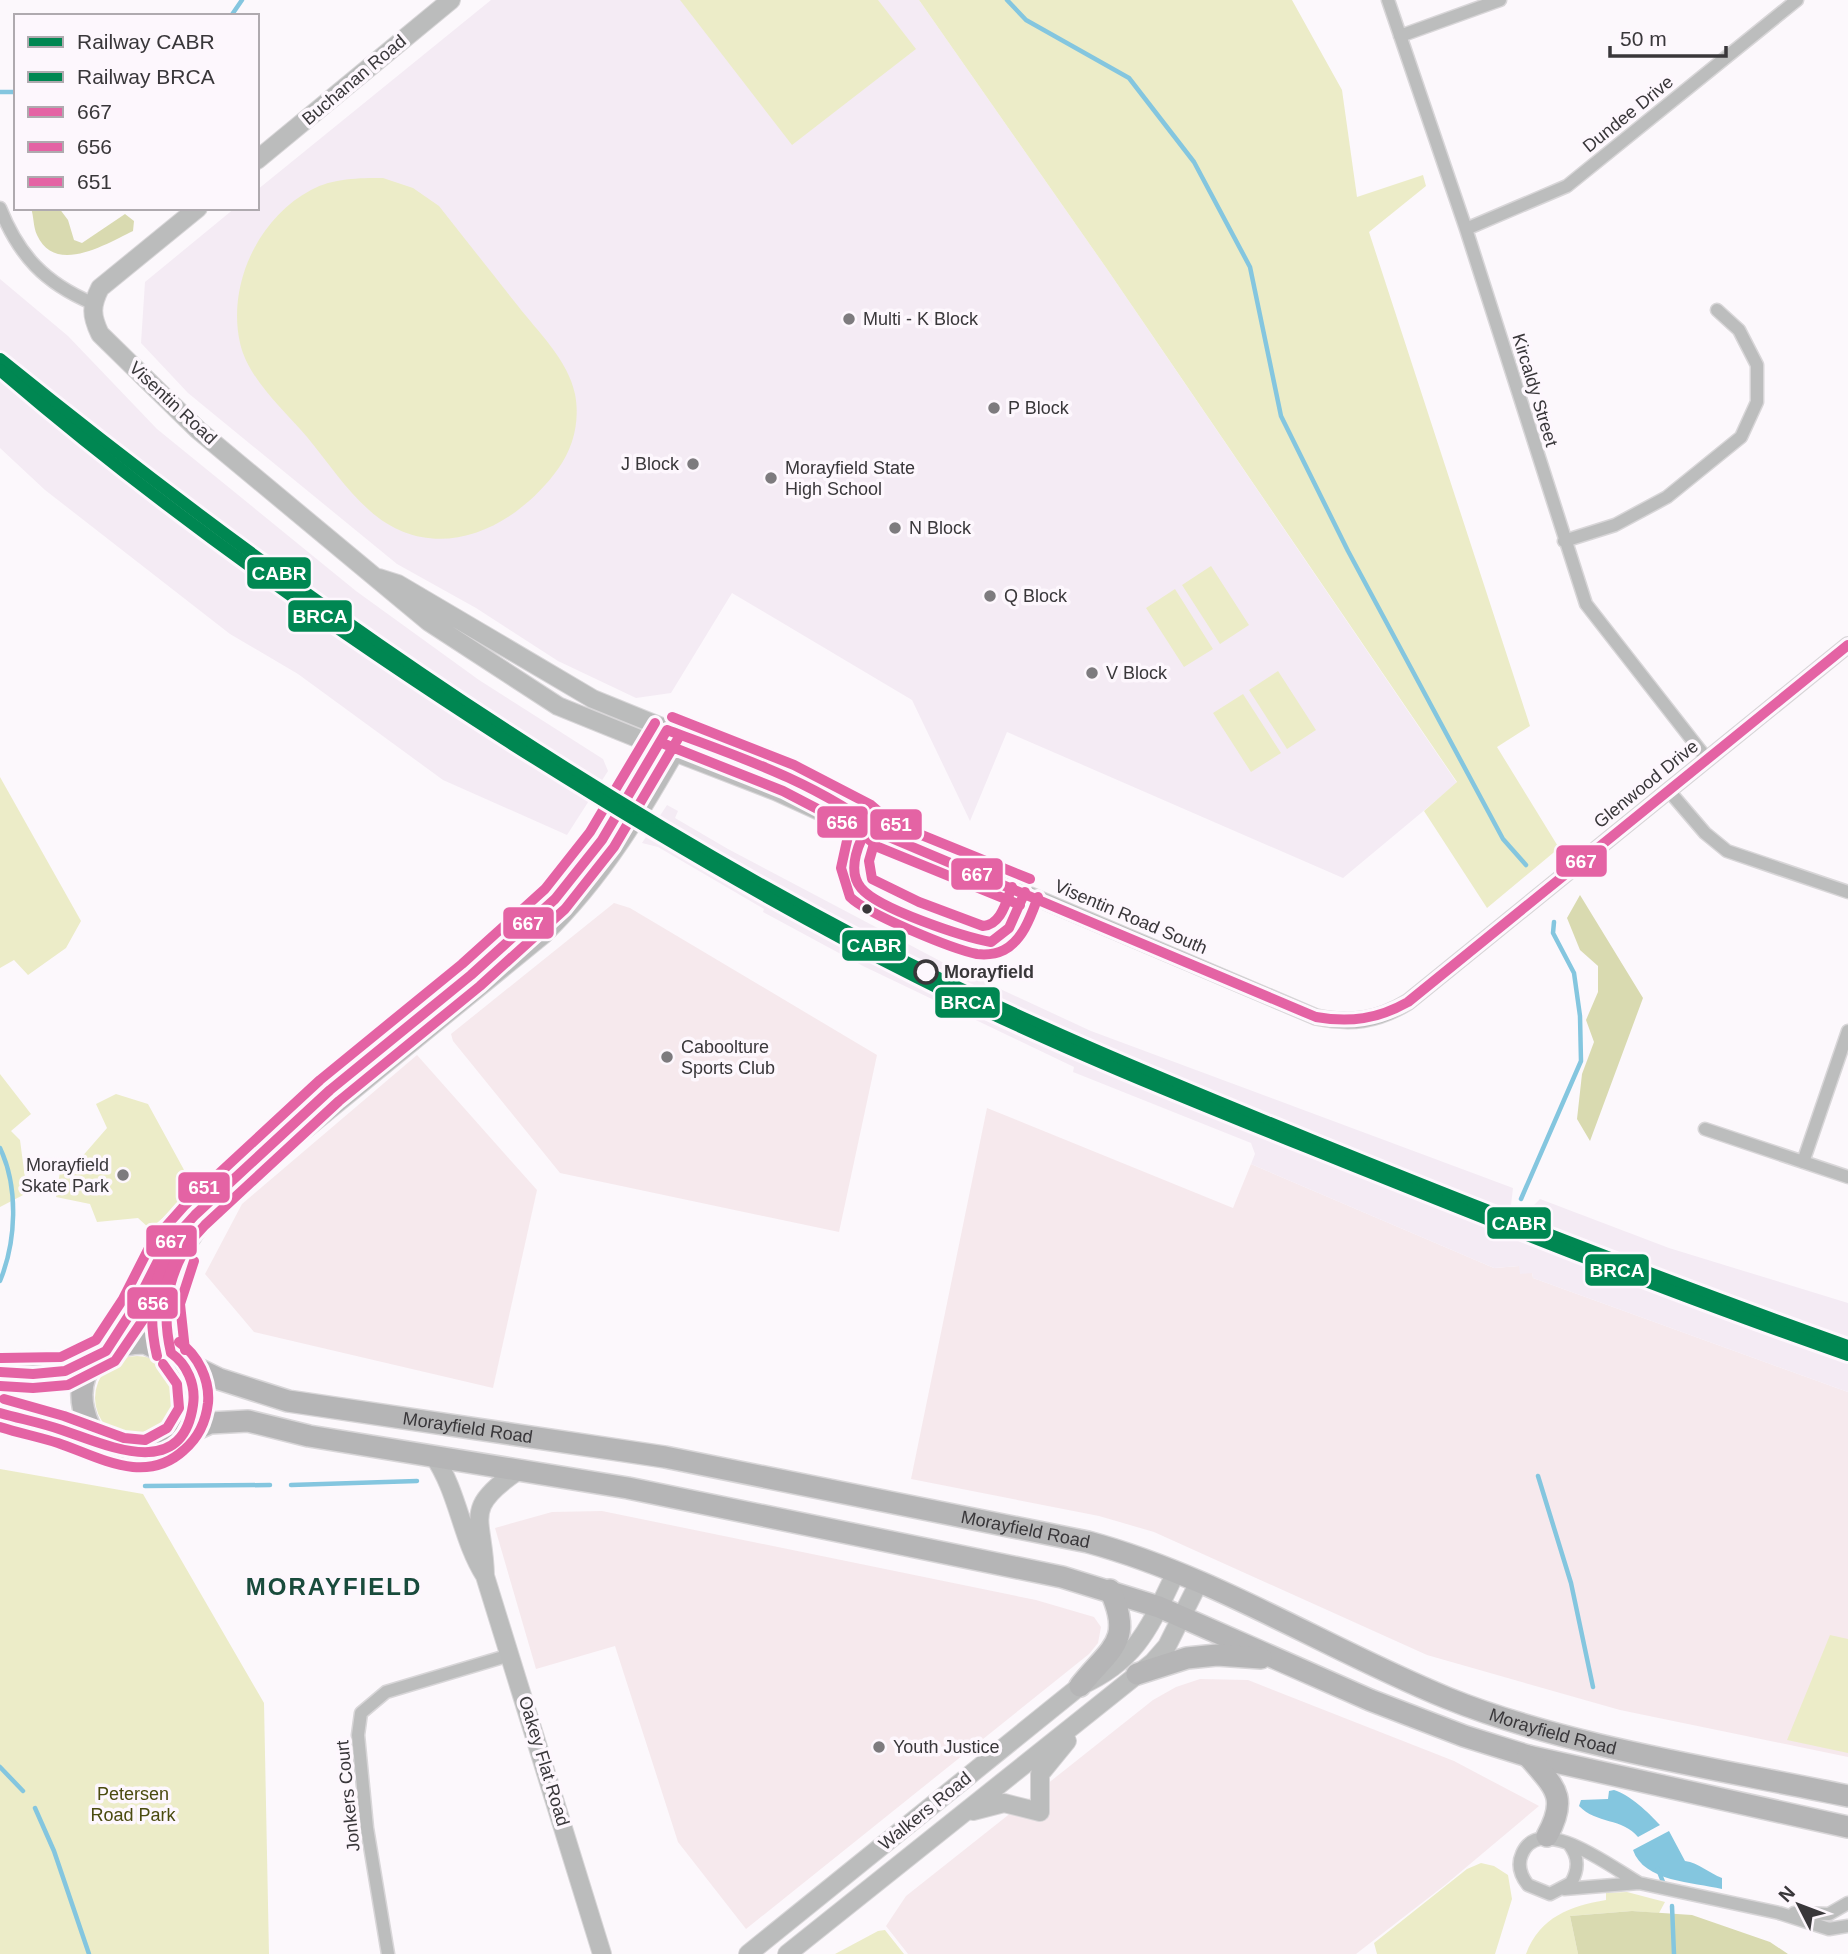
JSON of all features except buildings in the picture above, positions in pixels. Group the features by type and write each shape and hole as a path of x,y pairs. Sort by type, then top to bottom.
{"main road":[{"name":"Buchanan Road","path":"259,158 451,0"},
{"path":"92,303 100,288 196,210"},
{"name":"Visentin Road","path":"92,303 92,318 100,334 198,429 379,578 390,593 534,693 582,718 674,753"},
{"name":"Visentin Road","path":"379,578 398,584 593,699 684,736"},
{"path":"101,1445 90,1430 80,1401 87,1372 135,1306 164,1249 179,1231 330,1090 471,975 555,899 602,840 667,730"},
{"path":"0,1413 130,1455 155,1453 179,1437 192,1414 194,1395 188,1376 174,1355 164,1315 170,1281 187,1246 210,1214 244,1180 502,969 568,911 617,850 684,736"},
{"path":"1,1372 58,1372 77,1368 102,1354 131,1343 145,1343 174,1355"},
{"name":"Morayfield Road","path":"174,1355 219,1379 288,1401 715,1466 1088,1542 1176,1572 1447,1698 1501,1718 1597,1742 1848,1796"},
{"name":"Morayfield Road","path":"179,1437 210,1423 248,1420 309,1436 519,1470 830,1528 1049,1574 1110,1590 1159,1607 1370,1700 1464,1736 1528,1756 1848,1826"},
{"name":"Oakey Flat Road","path":"433,1455 450,1482 471,1554 485,1576 600,1952"},
{"name":"Oakey Flat Road","path":"485,1576 485,1550 478,1527 479,1509 495,1487 519,1470"},
{"name":"Walkers Road","path":"748,1954 1080,1686 1102,1676 1139,1643 1176,1572"},
{"name":"Walkers Road","path":"792,1952 1137,1674 1167,1646 1199,1582"},
{"path":"1080,1686 1113,1650 1119,1638 1120,1612 1110,1590"},
{"path":"1137,1674 1188,1658 1217,1655 1250,1659 1273,1656"},
{"path":"963,1814 1004,1803 1040,1812 1042,1770 1092,1711"},
{"path":"1528,1756 1555,1789 1559,1815 1547,1836"}],"street":[{"name":"Kircaldy Street","path":"1388,0 1466,229 1586,604 1707,759"},
{"path":"1401,36 1500,0"},
{"name":"Dundee Drive","path":"1466,229 1567,186 1797,0"},
{"path":"0,210 33,264 49,281 92,303"},
{"path":"1564,541 1615,525 1667,497 1741,438 1757,402 1758,365 1739,330 1717,310"},
{"name":"Glenwood Drive","path":"1365,1021 1389,1014 1408,1002 1848,645"},
{"name":"Visentin Road South","path":"684,736 789,778 864,817 884,835"},
{"name":"Visentin Road South","path":"674,753 775,792 863,831 884,835 1316,1017 1342,1022 1365,1021"},
{"path":"1669,791 1705,833 1727,851 1848,892"},
{"path":"1803,1162 1848,1031"},
{"path":"1704,1129 1848,1177"},
{"name":"Jonkers Court","path":"388,1954 367,1828 358,1735 360,1713 386,1692 510,1655"},
{"path":"1639,1883 1569,1844 1547,1836 1527,1847 1520,1860 1521,1874 1528,1885 1542,1893 1639,1883 1779,1913 1829,1929 1848,1926"},
{"path":"1564,1889 1575,1876 1577,1868 1569,1844"},
{"path":"1779,1913 1829,1914 1848,1903"}],"shaded area":[{"name":"Morayfield State High School","path":"491,0 919,0 1107,269 1457,783 1343,878 1007,732 970,821 912,700 732,593 671,693 636,698 558,661 476,608 397,564 188,393 141,343 145,282 233,210 259,210 259,188"},
{"path":"0,279 68,336 157,429 356,591 479,680 603,759 608,771 567,835 443,780 298,674 230,634 45,490 0,448"},
{"path":"667,805 678,811 675,818 728,849 944,963 1091,1031 1513,1188 1511,1205 1528,1211 1540,1199 1669,1248 1848,1303 1848,1392 1533,1278 1532,1273 1520,1274 1519,1266 1494,1268 1251,1164 1255,1154 1251,1143 1073,1072 1074,1067 863,966 763,912 764,909 658,847 642,843"},
{"path":"614,903 630,908 877,1055 839,1232 560,1173 453,1041 451,1034"},
{"path":"417,1055 537,1190 493,1388 254,1332 205,1274 242,1204"},
{"path":"987,1108 1233,1208 1251,1164 1494,1268 1519,1266 1532,1273 1533,1278 1848,1392 1848,1757 1620,1710 1427,1655 1154,1532 1099,1516 911,1479"},
{"path":"602,1511 1036,1600 1094,1617 1101,1627 1098,1643 1089,1654 746,1929 678,1842 615,1646 536,1669 495,1528 552,1512"},
{"path":"1200,1679 1248,1680 1454,1761 1539,1806 1445,1885 1356,1954 908,1954 886,1926 906,1896 1153,1700 1176,1687"}],"green space":[{"path":"680,0 878,0 916,49 792,145"},
{"path":"919,0 1292,0 1342,90 1357,197 1423,175 1426,186 1369,232 1530,726 1497,747 1559,848 1487,908 1424,811 1457,782 1107,269"},
{"path":"383,178 413,188 439,206 559,358 575,394 577,414 574,433 568,452 558,469 540,491 519,509 496,524 471,534 445,539 419,537 394,527 369,510 259,381 244,356 240,343 237,321 243,276 262,235 276,218 292,202 319,186 346,179"},
{"path":"31,210 60,210 68,220 74,240 82,243 125,214 134,221 133,231 96,248 69,255 56,253 45,247 35,228"},
{"path":"1211,566 1249,625 1220,644 1182,585"},
{"path":"1175,589 1213,649 1184,667 1146,608"},
{"path":"1278,671 1316,730 1287,749 1249,690"},
{"path":"1243,694 1281,753 1251,772 1213,713"},
{"path":"0,777 81,921 66,948 28,975 14,960 0,968"},
{"path":"1580,895 1643,998 1590,1141 1577,1119 1582,1074 1594,1042 1586,1020 1598,992 1598,966 1580,950 1567,918"},
{"path":"0,1074 31,1114 11,1131 20,1140 27,1193 0,1207"},
{"name":"Morayfield Skate Park","path":"116,1094 148,1104 195,1190 150,1229 138,1218 97,1222 90,1204 56,1197 62,1159 80,1159 107,1128 96,1104"},
{"path":"129,1356 145,1356 161,1363 172,1374 179,1390 176,1414 167,1428 145,1440 129,1440 113,1433 102,1422 95,1406 95,1390 102,1374 113,1363"},
{"name":"Petersen Road Park","path":"0,1469 143,1494 264,1703 269,1954 0,1954"},
{"path":"1830,1635 1848,1639 1848,1753 1787,1740"},
{"path":"1481,1863 1494,1866 1508,1875 1512,1899 1495,1954 1377,1954 1374,1943 1467,1869"},
{"path":"1627,1892 1665,1902 1659,1913 1632,1911 1570,1916 1578,1954 1526,1954 1539,1931 1558,1915 1606,1900 1606,1893"},
{"path":"1632,1911 1692,1915 1770,1942 1788,1954 1578,1954 1570,1916"},
{"path":"885,1930 904,1954 835,1954 878,1931"}],"water":[{"path":"1614,1790 1632,1800 1660,1825 1638,1837 1625,1827 1593,1816 1579,1806 1581,1800 1608,1799 1609,1791"},
{"path":"1669,1831 1685,1861 1722,1878 1722,1889 1658,1875 1639,1861 1633,1850"}],"waterway":[{"path":"232,14 242,0"},
{"path":"1007,0 1026,20 1129,78 1194,162 1250,267 1281,416 1348,551 1503,839 1526,865"},
{"path":"0,92 14,92"},
{"path":"1521,1199 1581,1061 1580,1016 1574,973 1553,933 1554,922"},
{"path":"0,1148 13,1197 12,1232 0,1281"},
{"path":"1538,1476 1571,1583 1593,1687"},
{"path":"291,1485 417,1481"},
{"path":"145,1486 270,1485"},
{"path":"0,1767 23,1791"},
{"path":"35,1808 54,1851 89,1954"},
{"path":"1658,1869 1663,1882"},
{"path":"1672,1906 1674,1954"}],"rail line":[{"name":"CABR","path":"0,359 207,520 420,672 529,745 640,814 869,943 1034,1023 1258,1118 1580,1246 1848,1346"},
{"name":"BRCA","path":"0,370 182,517 373,653 605,802 707,863 863,950 968,1003 1182,1096 1595,1262 1848,1355"}],"transit line":[{"name":"667","path":"667,730 752,762 807,787 834,801 884,835 1316,1017 1340,1020 1375,1016 1408,1002 1848,645"},
{"name":"651","path":"672,717 794,765 871,805 892,823 1030,879"},
{"name":"651","path":"1,1358 61,1357 96,1340 123,1299 152,1242 185,1205 320,1080 462,964 545,889 590,832 655,723"},
{"name":"667","path":"0,1372 33,1374 65,1371 106,1351 135,1306 164,1249 195,1215 330,1090 471,975 555,899 602,840 667,730"},
{"name":"656","path":"0,1386 33,1388 68,1385 115,1361 147,1314 176,1257 205,1225 339,1101 480,986 565,909 614,847 679,737"},
{"name":"656","path":"662,743 783,791 856,829 878,847 1020,905"},
{"name":"667","path":"871,823 856,855 854,864 857,881 870,896 902,913 991,942 1009,928 1025,892"},
{"name":"656","path":"850,827 841,868 850,897 891,921 949,945 977,954 1004,950 1021,934 1038,897"},
{"name":"651","path":"876,837 869,861 872,879 919,902 983,926 999,917 1012,887"},
{"name":"651","path":"157,1356 153,1301 159,1275 170,1249"},
{"name":"667","path":"171,1353 167,1303 172,1279 182,1255"},
{"name":"656","path":"185,1350 180,1304 194,1261"},
{"name":"656","path":"0,1427 122,1465 154,1466 169,1461 184,1450 197,1435 208,1403 205,1377 192,1354 179,1342"},
{"name":"667","path":"0,1413 120,1449 159,1451 174,1444 186,1429 194,1397 189,1376 182,1363 171,1353"},
{"name":"651","path":"4,1399 64,1416 124,1438 145,1440 167,1428 179,1408 177,1384 163,1364"}],"place":[{"name":"Multi - K Block","path":"849,319"},
{"name":"P Block","path":"994,408"},
{"name":"J Block","path":"693,464"},
{"name":"Morayfield State High School","path":"771,478"},
{"name":"N Block","path":"895,528"},
{"name":"Q Block","path":"990,596"},
{"name":"V Block","path":"1092,673"},
{"name":"Morayfield","path":"926,972"},
{"name":"Caboolture Sports Club","path":"667,1057"},
{"name":"Morayfield Skate Park","path":"123,1175"},
{"name":"Youth Justice","path":"879,1747"}],"district":[{"name":"MORAYFIELD","path":"334,1586"}]}
